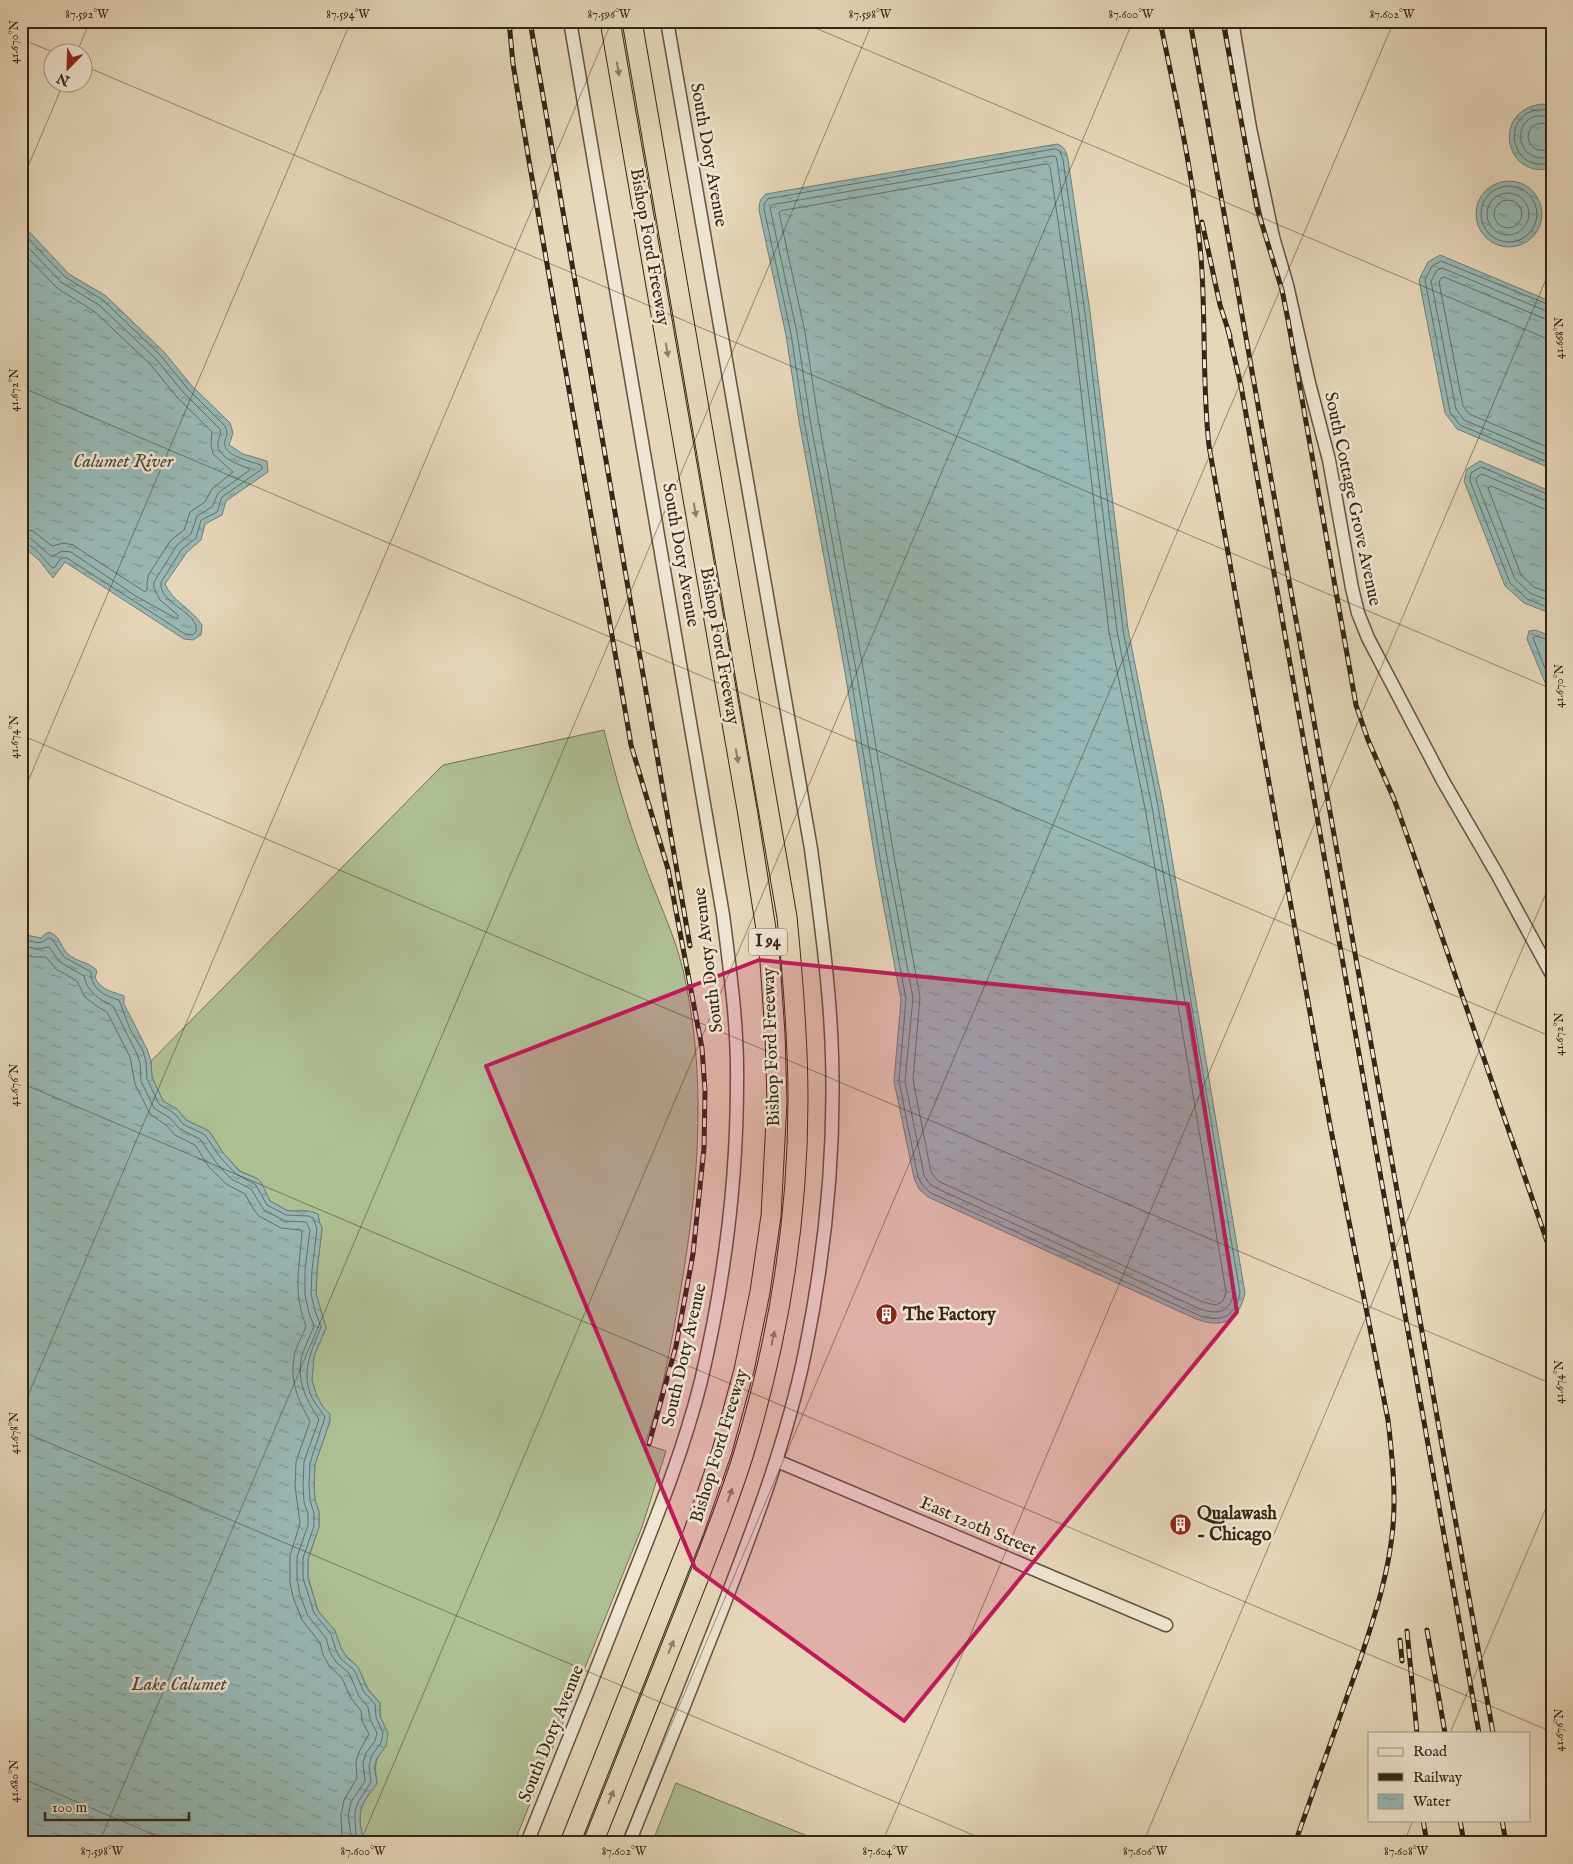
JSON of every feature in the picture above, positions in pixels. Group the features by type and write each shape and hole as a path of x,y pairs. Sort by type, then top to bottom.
{"highway":[{"name":"Bishop Ford Freeway","path":"570,1843 694,1531 722,1451 744,1370 760,1292 771,1216 777,1102 775,1034 769,948 610,21"},
{"name":"Bishop Ford Freeway","path":"593,1843 714,1539 755,1412 782,1288 792,1212 798,1103 793,976 786,917 632,21"}],"street":[{"name":"South Doty Avenue","path":"527,1843 645,1548 678,1458 690,1419 712,1334 719,1293 732,1193 738,1081 733,1003 723,914 570,21"},
{"name":"South Doty Avenue","path":"629,1843 741,1560 776,1460 805,1354 823,1243 833,1103 829,997 811,849 666,21"},
{"name":"South Cottage Grove Avenue","path":"1232,21 1250,128 1273,237 1287,285 1329,460 1358,613 1368,638 1443,781 1497,874 1552,975"},
{"name":"East 120th Street","path":"776,1460 1166,1625"}],"highlighted area":[{"path":"759,960 1188,1004 1237,1312 904,1721 695,1568 486,1066"}],"green space":[{"path":"604,730 632,828 679,956 691,1009 695,1048 698,1126 693,1205 665,1374 645,1444 666,1451 642,1527 514,1843 358,1843 362,1841 361,1809 377,1783 376,1763 386,1746 380,1703 368,1689 358,1667 346,1656 341,1648 335,1631 318,1611 308,1577 308,1559 319,1527 319,1512 315,1500 315,1464 330,1421 316,1394 312,1380 314,1356 326,1328 316,1294 322,1228 318,1214 308,1211 288,1211 270,1201 256,1178 240,1171 224,1154 209,1131 186,1120 177,1109 163,1101 152,1077 151,1061 443,765"},
{"path":"676,1783 825,1843 652,1843"}],"water":[{"path":"1542,104 1552,106 1552,168 1536,169 1523,164 1514,155 1510,143 1510,130 1515,118 1526,109"},
{"path":"1057,144 1065,150 1068,159 1090,312 1128,629 1163,805 1245,1293 1239,1310 1234,1316 1222,1323 1196,1319 928,1197 919,1189 914,1178 894,1081 901,1000 876,865 845,672 799,421 786,335 759,210 760,201 766,194"},
{"path":"1509,181 1521,184 1532,191 1539,202 1542,214 1539,226 1532,237 1521,244 1509,247 1497,244 1486,237 1479,226 1476,214 1479,202 1486,191 1497,184"},
{"name":"Calumet River","path":"21,223 69,274 106,296 164,352 191,385 230,423 233,433 229,445 243,454 267,461 268,472 226,501 222,515 205,524 201,540 187,552 165,584 172,595 202,625 201,635 193,640 184,639 65,562 53,578 39,560 21,545"},
{"path":"1440,255 1552,302 1552,469 1457,429 1445,413 1419,280 1428,262"},
{"path":"1480,461 1552,492 1552,614 1524,603 1505,586 1464,481 1467,469"},
{"path":"1536,630 1552,637 1552,699 1527,639 1529,631"},
{"name":"Lake Calumet","path":"49,932 58,938 64,950 70,956 97,971 95,978 101,986 124,996 124,1004 147,1049 151,1061 152,1077 163,1101 177,1109 186,1120 209,1131 224,1154 239,1171 261,1182 270,1201 288,1211 309,1211 318,1214 322,1228 316,1294 326,1328 314,1356 312,1380 316,1394 323,1407 330,1414 330,1421 315,1464 315,1500 319,1512 319,1527 308,1559 308,1578 318,1611 335,1631 346,1656 358,1667 368,1690 380,1703 380,1716 388,1733 386,1746 377,1758 374,1766 377,1783 361,1809 362,1841 358,1843 21,1843 21,934 41,938"}],"railway":[{"path":"509,21 513,64 529,161 631,745 668,869 702,1048 705,1091 704,1148 693,1254 676,1346 649,1444"},
{"path":"530,21 690,946"},
{"path":"1160,21 1184,139 1198,227 1209,446 1330,1125 1388,1420 1393,1473 1393,1526 1380,1596 1359,1663 1295,1843"},
{"path":"1190,21 1493,1732"},
{"path":"1223,21 1257,208 1282,290 1288,320 1356,705 1368,740 1394,799 1552,1256"},
{"path":"1202,222 1220,305 1230,336"},
{"path":"1228,330 1241,386 1479,1732"},
{"path":"1427,1630 1445,1732"},
{"path":"1407,1631 1417,1732"},
{"path":"1400,1640 1402,1661"},
{"path":"1423,1822 1427,1843"},
{"path":"1460,1822 1464,1843"},
{"path":"1502,1822 1506,1843"}],"place":[{"name":"The Factory","path":"887,1315"},
{"name":"Qualawash - Chicago","path":"1181,1524"}]}
